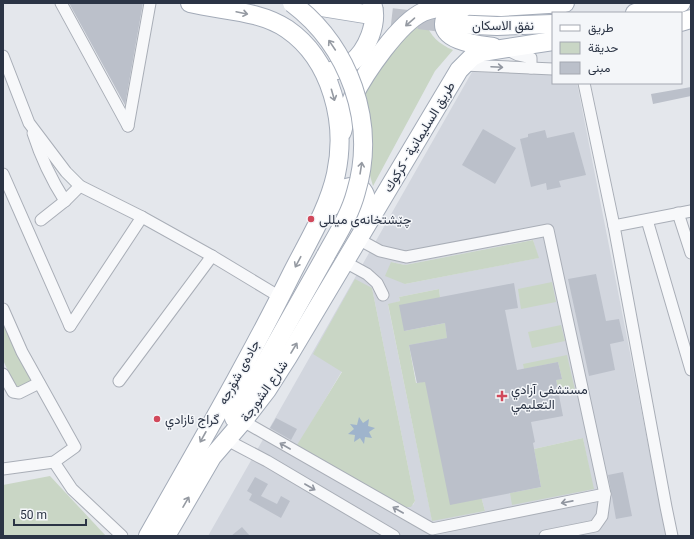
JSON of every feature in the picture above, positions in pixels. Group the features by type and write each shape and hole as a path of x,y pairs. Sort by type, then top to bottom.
{"main road":[{"path":"190,3 245,13 276,23 295,35 314,57 324,72 335,103 339,142 338,161 334,183 317,227"},
{"path":"212,458 344,222 356,193 363,154 364,136 362,122 354,90 346,68 338,53 316,25 292,3"},
{"path":"297,3 368,9 374,12 373,26 367,43 360,54 347,66 337,70 324,72"},
{"path":"433,3 482,7"},
{"path":"552,42 531,57 505,49 463,42 453,37 445,30 444,19 450,12 459,8 565,3"},
{"path":"640,12 681,3"},
{"path":"339,142 346,116 358,87 394,37 425,11 435,8 460,6"},
{"name":"نفق الاسكان","path":"452,24 497,26 552,24"},
{"path":"468,61 482,52 505,49"},
{"name":"طريق السليمانية - كركوك","path":"357,240 457,74 468,61"},
{"path":"317,227 341,191 349,187 359,188 364,194 366,208 357,240"},
{"name":"جادەی شۆرجە","path":"148,536 317,227"},
{"name":"شارع الشورجة","path":"166,536 212,458 267,390 357,240"}],"street":[{"path":"61,3 128,126 150,3"},
{"path":"3,56 43,161 65,202"},
{"path":"468,61 531,57 552,68"},
{"path":"584,84 614,226 672,536"},
{"path":"29,124 66,172 80,186 142,217 212,256 280,297"},
{"path":"3,174 70,326 142,217"},
{"path":"41,220 65,202 80,186"},
{"path":"614,226 691,211"},
{"path":"678,213 691,253"},
{"path":"647,220 691,370"},
{"path":"357,240 380,251 406,257 548,230 605,494 602,516 595,526 545,536"},
{"path":"119,381 212,256"},
{"path":"345,262 367,274 377,283 383,295"},
{"path":"3,309 22,352 75,447 54,462 3,469"},
{"path":"3,374 13,392 19,393 39,383"},
{"path":"243,421 432,529 605,494"},
{"path":"227,440 273,465 394,536"},
{"path":"54,462 72,489 122,536"}],"shaded area":[{"path":"472,72 552,74 552,84 577,84 666,536 208,536","holes":["533,240 538,258 405,284 391,262 405,265","372,288 415,501 413,505 298,445 342,371","439,289 440,297 399,305 404,331 444,323 409,345 417,383 449,377 485,511 432,520 388,305 400,301 399,297","558,362 574,390 559,393 562,379","583,438 593,489 510,493 541,487 534,449"]}],"green space":[{"path":"425,21 432,35 443,45 453,50 435,71 373,186 367,165 363,97 373,76 402,39"},
{"path":"533,240 539,258 405,284 385,276 391,262 405,265"},
{"path":"355,279 372,288 415,501 411,507 404,507 297,445 342,372 313,354"},
{"path":"552,282 556,302 521,309 518,289"},
{"path":"439,289 440,297 404,331 445,323 447,338 409,345 416,383 449,377 485,511 432,521 388,304 400,301 399,297"},
{"path":"3,319 33,380 16,389 3,360"},
{"path":"561,325 565,341 532,348 528,332"},
{"path":"567,355 575,390 559,394 556,380 562,379 558,362 524,369 523,364"},
{"path":"583,438 594,489 512,505 510,493 541,487 534,449"},
{"path":"50,476 106,536 3,536 3,485"}],"water":[{"path":"359,417 363,423 369,419 368,426 375,428 369,432 372,438 365,437 364,444 360,438 354,442 355,435 348,434 354,429 350,424 357,425"}],"building":[{"path":"69,3 143,3 125,105"},
{"path":"691,87 691,96 653,104 651,94"},
{"path":"483,129 516,148 495,184 462,165"},
{"path":"545,130 547,138 574,132 586,175 559,181 561,187 547,190 546,183 531,187 520,139 528,137 528,134"},
{"path":"596,274 606,321 619,319 624,341 610,344 615,370 589,376 568,279"},
{"name":"مستشفى آزادي التعليمي","path":"514,283 518,308 505,310 517,370 558,362 562,379 556,380 563,416 531,422 535,442 533,443 541,487 450,505 425,382 417,383 409,345 447,338 445,323 404,331 399,305"},
{"path":"276,418 297,429 291,440 270,428"},
{"path":"623,472 632,516 616,519 608,475"},
{"path":"255,477 268,484 261,496 277,504 281,496 290,501 281,518 249,500 252,494 247,491"},
{"path":"242,527 250,536 231,536"}],"tunnel":[{"path":"365,14 452,24"}],"place":[{"name":"چێشتخانەی میللی","path":"311,219"},
{"name":"مستشفى آزادي التعليمي","path":"502,396"},
{"name":"گراج ئازادي","path":"157,419"}]}
